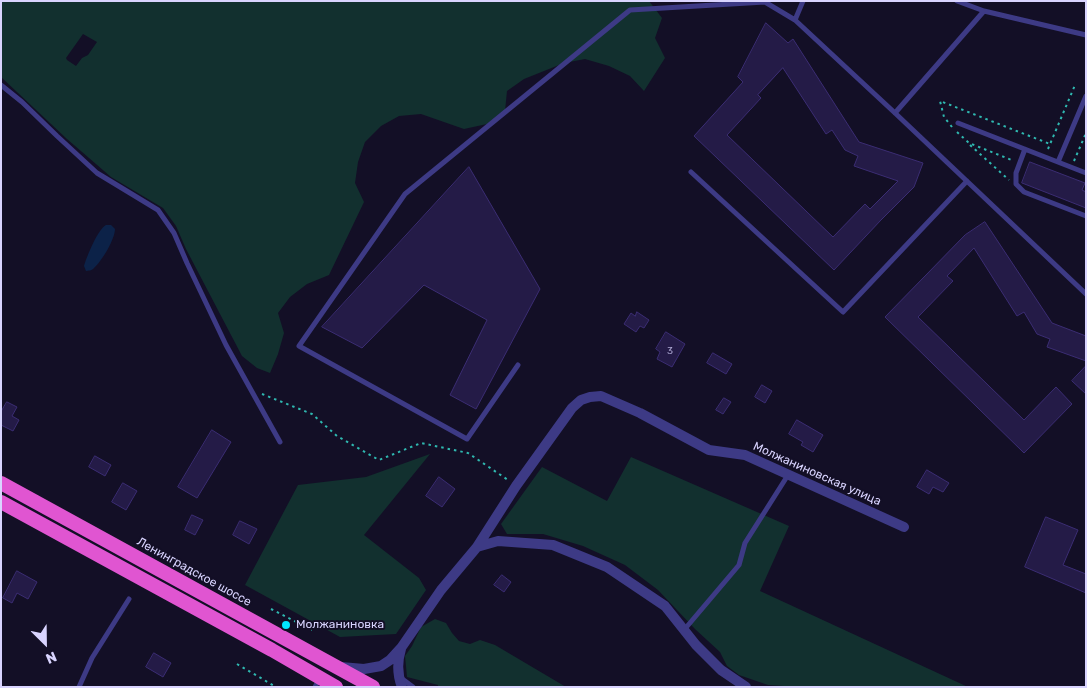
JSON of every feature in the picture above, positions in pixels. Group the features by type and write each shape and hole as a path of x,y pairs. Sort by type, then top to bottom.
{"highway":[{"name":"Ленинградское шоссе","path":"1,483 374,687"},
{"path":"1,502 272,650 317,682 336,687"}],"street":[{"name":"Молжаниновская улица","path":"336,666 351,669 371,668 381,666 390,660 401,648 441,590 477,546 516,486 572,408 581,400 590,397 601,396 640,413 709,450 745,454 904,527"},
{"path":"477,546 498,541 553,545 607,567 665,606 696,645 721,670 746,687"},
{"name":"Молжаниновская улица","path":"400,682 398,661 401,648"}],"lane":[{"path":"795,20 804,1"},
{"path":"957,1 984,12 1086,35"},
{"path":"518,365 467,439 299,346 405,194 630,10 765,2 795,20 1086,294"},
{"path":"895,113 984,12"},
{"path":"1,85 22,102 98,173 158,210 174,233 226,345 280,442"},
{"path":"1058,162 1086,96"},
{"path":"958,123 1085,172"},
{"path":"1025,149 1016,173 1016,184 1024,192 1086,216"},
{"path":"692,172 843,312 967,181"},
{"path":"684,630 739,565 745,543 788,474"},
{"path":"79,687 92,658 129,599"},
{"path":"400,682 413,687"}],"path":[{"path":"1071,167 1086,133"},
{"path":"969,143 1007,180 1016,182"},
{"path":"251,389 312,414 337,436 379,460 421,443 468,453 516,486"},
{"path":"271,609 312,630"},
{"path":"237,664 276,687"}],"green space":[{"path":"1,1 649,1 662,18 655,38 665,58 644,91 630,76 609,66 585,59 564,63 524,79 507,91 505,111 487,124 464,129 421,114 399,116 381,126 365,142 358,162 355,183 364,202 329,275 307,284 290,297 278,313 284,333 270,373 257,368 242,356 176,226 163,208 111,177 1,77","holes":["83,34 97,42 88,55 82,58 76,66 67,60 66,58"]},
{"path":"430,454 364,535 419,578 426,590 396,634 340,637 245,585 298,485 366,477"},
{"path":"631,457 789,526 760,591 968,687 799,687 768,685 739,675 727,666 720,652 658,590 625,565 583,546 543,534 507,534 501,524 542,467 607,501"},
{"path":"435,619 446,623 459,641 470,644 480,640 495,645 566,687 438,687 438,685 407,677 405,656 421,627"}],"water":[{"path":"106,225 111,225 115,229 110,244 97,265 91,270 86,271 84,266 90,250 96,237"}],"building":[{"path":"766,23 788,43 793,39 859,142 923,163 914,187 834,270 694,136 743,82 738,77","holes":["783,68 826,134 832,130 845,150 858,156 854,166 898,181 870,209 865,204 833,237 727,135 761,98 758,95"]},
{"path":"1030,162 1085,183 1082,190 1086,192 1086,208 1022,183"},
{"path":"469,167 540,289 476,409 450,395 487,320 424,285 362,348 322,327"},
{"path":"985,222 1052,323 1086,336 1086,361 1047,347 1050,339 1037,334 1024,312 1017,316 974,248 947,276 953,281 918,317 1024,420 1056,387 1072,404 1024,453 885,317 965,235"},
{"path":"637,312 649,320 644,328 640,326 636,332 624,324 631,313 635,316"},
{"path":"666,332 685,344 672,367 657,359 660,352 656,349"},
{"path":"713,353 732,364 726,374 707,363"},
{"path":"1086,366 1086,394 1072,381"},
{"path":"762,385 772,391 765,403 755,397"},
{"path":"724,398 731,402 723,414 716,410"},
{"path":"7,402 17,407 12,416 19,420 13,431 1,425 1,412"},
{"path":"797,420 823,435 813,452 801,445 803,442 789,434"},
{"path":"212,430 231,442 197,498 178,487"},
{"path":"95,456 111,465 105,476 89,467"},
{"path":"927,470 949,483 943,492 933,487 929,494 917,487"},
{"path":"439,477 455,489 442,507 426,496"},
{"path":"123,483 137,491 126,510 112,502"},
{"path":"192,515 203,520 195,535 185,530"},
{"path":"1046,517 1078,530 1063,565 1086,574 1086,593 1025,567"},
{"path":"240,521 257,529 249,544 233,535"},
{"path":"17,571 37,582 28,599 17,593 12,603 3,598"},
{"path":"502,575 511,582 504,592 494,585"},
{"path":"154,653 171,663 163,677 146,667"}],"place":[{"name":"Молжаниновка","path":"286,625"}]}
